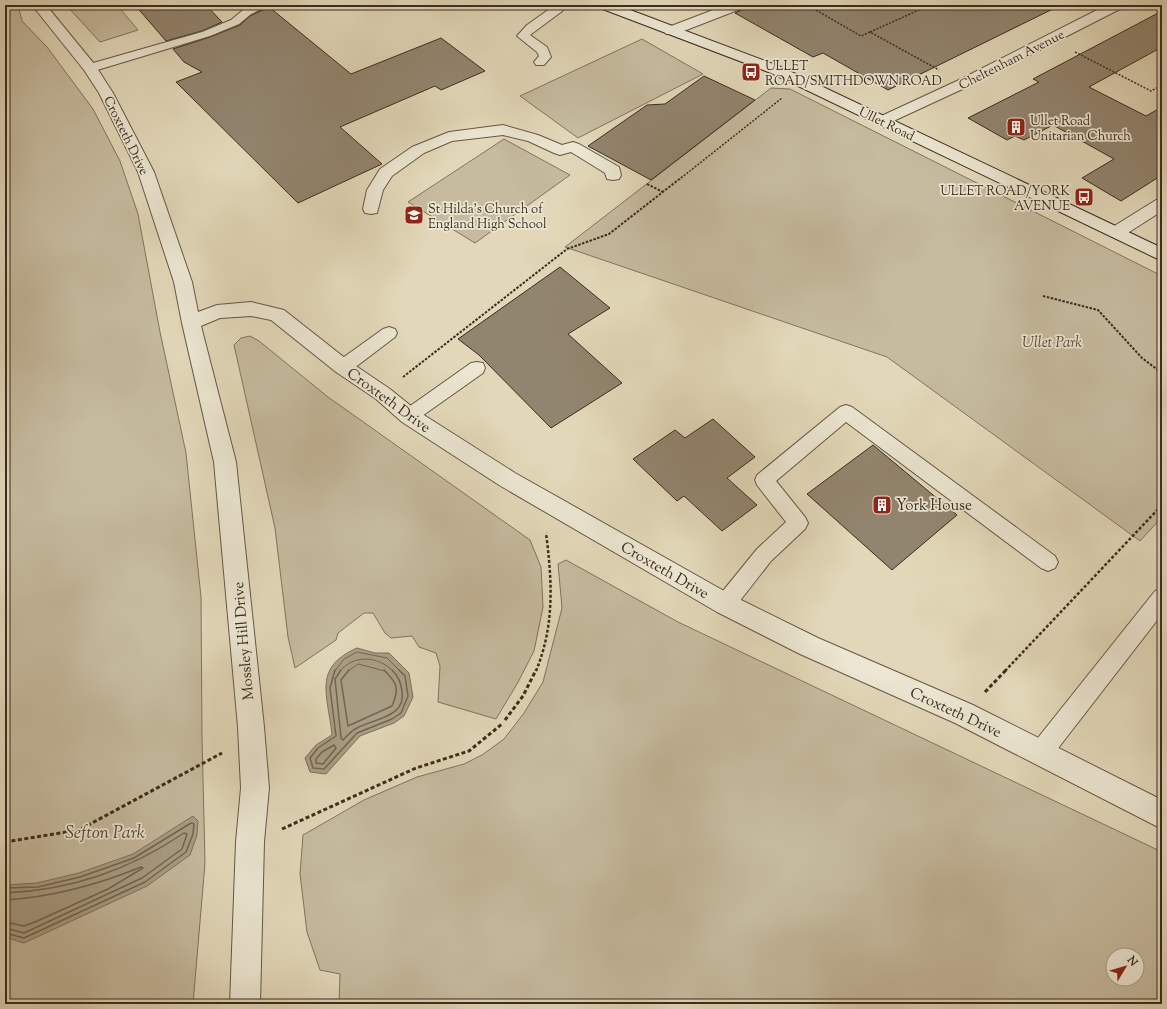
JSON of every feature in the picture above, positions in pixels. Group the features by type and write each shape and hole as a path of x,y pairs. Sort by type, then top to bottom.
{"street":[{"name":"Croxteth Drive","path":"39,5 90,68 106,93 146,172 183,282"},
{"name":"Ullet Road","path":"605,5 776,70 1117,232 1162,255"},
{"path":"671,30 738,5"},
{"name":"Cheltenham Avenue","path":"882,121 964,83 1117,5"},
{"path":"371,209 375,190 386,173 399,162 433,142 462,134 503,130 533,138 560,150 573,147 613,171 613,175"},
{"path":"1117,232 1162,204"},
{"name":"Mossley Hill Drive","path":"183,282 191,323 225,462 251,728 255,788 250,842 245,1004"},
{"name":"Croxteth Drive","path":"191,323 217,312 251,309 277,315 343,367 383,394 409,416 542,499 725,604 809,646 964,714 1162,815"}],"lane":[{"path":"90,68 206,34 235,22 247,12 264,5"},
{"path":"540,62 545,57 543,50 523,36 529,28 554,13 562,5"},
{"path":"343,367 389,333"},
{"path":"409,416 478,368"},
{"path":"725,604 764,555 798,523 764,480 846,412 1048,562"},
{"path":"1041,752 1162,598"}],"path":[{"path":"807,5 861,36 930,5"},
{"path":"870,32 964,83"},
{"path":"1049,39 1152,91 1162,85"},
{"path":"383,394 417,365 567,249 609,234 802,82"},
{"path":"647,184 663,192"},
{"path":"1043,296 1098,310 1142,358 1162,373"},
{"path":"505,720 519,704 540,664 551,610 550,572 542,499"},
{"path":"964,714 1162,505"},
{"path":"250,842 308,819 371,787 416,768 469,751 502,724"},
{"path":"5,842 79,830 222,753 251,728"}],"green space":[{"name":"Sefton Park","path":"5,5 18,5 22,21 47,47 93,109 120,161 138,214 160,332 186,453 201,597 205,863 193,1004 5,1004"},
{"path":"66,5 117,5 138,30 100,42"},
{"path":"642,39 703,74 578,138 520,96"},
{"name":"Ullet Park","path":"771,88 790,89 1162,276 1162,517 1140,541 887,357 565,247"},
{"path":"504,139 570,175 475,243 408,202"},
{"path":"250,336 259,341 328,397 530,540 541,567 543,607 534,651 517,684 496,719 438,702 440,666 436,653 419,647 412,636 391,638 385,633 373,613 364,613 338,633 336,640 295,668 288,637 275,528 234,345 241,338"},
{"path":"566,560 678,622 1162,852 1162,1004 339,1004 340,974 320,970 307,932 300,874 303,835 364,800 417,777 464,764 482,755 504,739 524,713 543,682 562,608 558,564"}],"water":[{"path":"357,648 375,653 389,653 409,673 413,697 404,716 394,723 360,736 326,774 310,772 305,758 316,745 332,735 326,695 328,674 334,664 343,656"},
{"path":"193,816 198,821 197,835 190,855 147,886 24,943 5,937 5,885 37,883 79,873 133,854"}],"building":[{"path":"135,5 206,5 222,22 202,31 166,41"},
{"path":"746,5 1061,5 888,90 823,53 813,57 735,13 744,9"},
{"path":"269,7 351,74 441,38 485,71 441,90 435,86 340,127 382,164 298,203 176,82 202,72 184,62 173,49 240,25 250,16"},
{"name":"Ullet Road Unitarian Church","path":"1162,11 1162,47 1089,87 1146,116 1162,107 1162,175 1121,201 1082,178 1114,159 1053,125 1024,140 1015,136 1007,140 968,118 1039,82 1033,79"},
{"path":"704,76 755,100 651,180 588,146 647,105 665,104"},
{"path":"560,267 610,308 568,334 622,383 551,428 479,355 458,339"},
{"path":"713,419 755,457 727,478 757,505 722,531 684,496 677,501 633,459 675,430 685,438"},
{"name":"York House","path":"873,445 957,515 892,570 807,494"}],"place":[{"name":"ULLET ROAD/SMITHDOWN ROAD","path":"751,72"},
{"name":"Ullet Road Unitarian Church","path":"1016,127"},
{"name":"ULLET ROAD/YORK AVENUE","path":"1084,197"},
{"name":"St Hilda's Church of England High School","path":"414,215"},
{"name":"York House","path":"882,505"}]}
